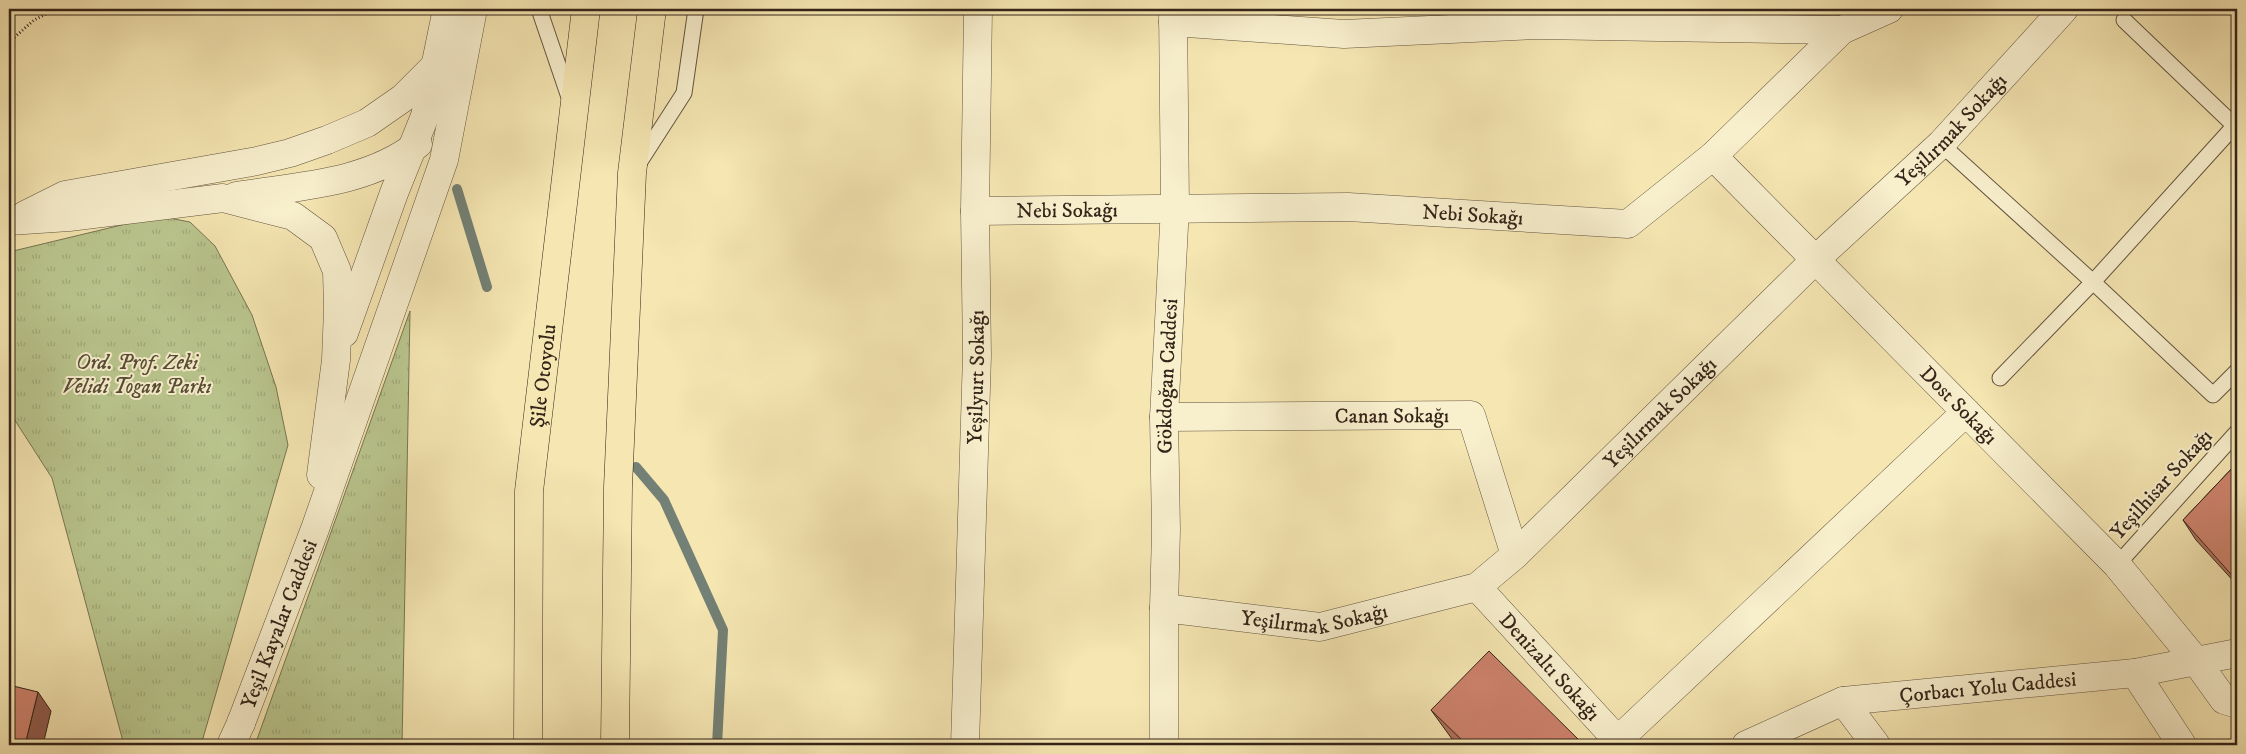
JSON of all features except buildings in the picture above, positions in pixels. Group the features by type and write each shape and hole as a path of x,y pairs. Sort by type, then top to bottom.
{"highway":[{"name":"Şile Otoyolu","path":"528,745 529,491 586,9"},
{"path":"614,745 618,487 632,173 652,9"}],"street":[{"path":"336,354 394,193 425,116 447,9"},
{"path":"315,529 444,160 473,9"},
{"name":"Yeşilyurt Sokağı","path":"965,745 978,355 975,211 978,9"},
{"name":"Nebi Sokağı","path":"975,211 1175,207 1348,207 1628,224 1713,156 1842,30 1889,9"},
{"name":"Yeşilırmak Sokağı","path":"1164,608 1320,627 1477,587 1515,555 1816,259 1941,144 2064,9"},
{"path":"1173,16 1344,34 1537,17 1842,30"},
{"name":"Gökdoğan Caddesi","path":"1164,745 1166,530 1164,417 1175,207 1173,16"},
{"path":"11,220 65,195 257,161 290,153 327,140 374,118 403,98 436,66"},
{"path":"11,220 69,217 223,198 337,180 373,170 412,148 453,117"},
{"path":"327,140 373,170 394,193 403,211 405,228 375,316 380,343"},
{"name":"Dost Sokağı","path":"1713,156 2117,565 2196,661 2224,700 2237,704"},
{"path":"223,198 258,205 293,216 323,238 337,271 336,354 315,529"},
{"path":"1620,743 1966,412"},
{"name":"Canan Sokağı","path":"1164,417 1471,414 1515,555"},
{"name":"Yeşil Kayalar Caddesi","path":"236,734 315,529"},
{"name":"Denizaltı Sokağı","path":"1477,587 1620,743"},
{"name":"Çorbacı Yolu Caddesi","path":"1746,745 1843,701 2135,673 2237,653"},
{"path":"2135,673 2182,745"},
{"path":"1843,701 1876,745"}],"lane":[{"path":"539,9 574,112"},
{"path":"632,173 684,93 696,9"},
{"path":"2000,378 2093,282 2236,126 2124,20"},
{"path":"1941,144 2093,282 2213,396 2237,371"},
{"name":"Yeşilhisar Sokağı","path":"2117,565 2237,432"}],"path":[{"path":"9,42 34,20 56,9"}],"green space":[{"name":"Ord. Prof. Zeki Velidi Togan Parkı","path":"159,216 190,222 215,246 252,315 276,387 288,445 201,745 124,745 52,478 9,411 9,252"},
{"path":"410,311 402,745 255,745"}],"waterway":[{"path":"457,189 487,287"},
{"path":"636,467 664,500 723,630 717,745"}]}
